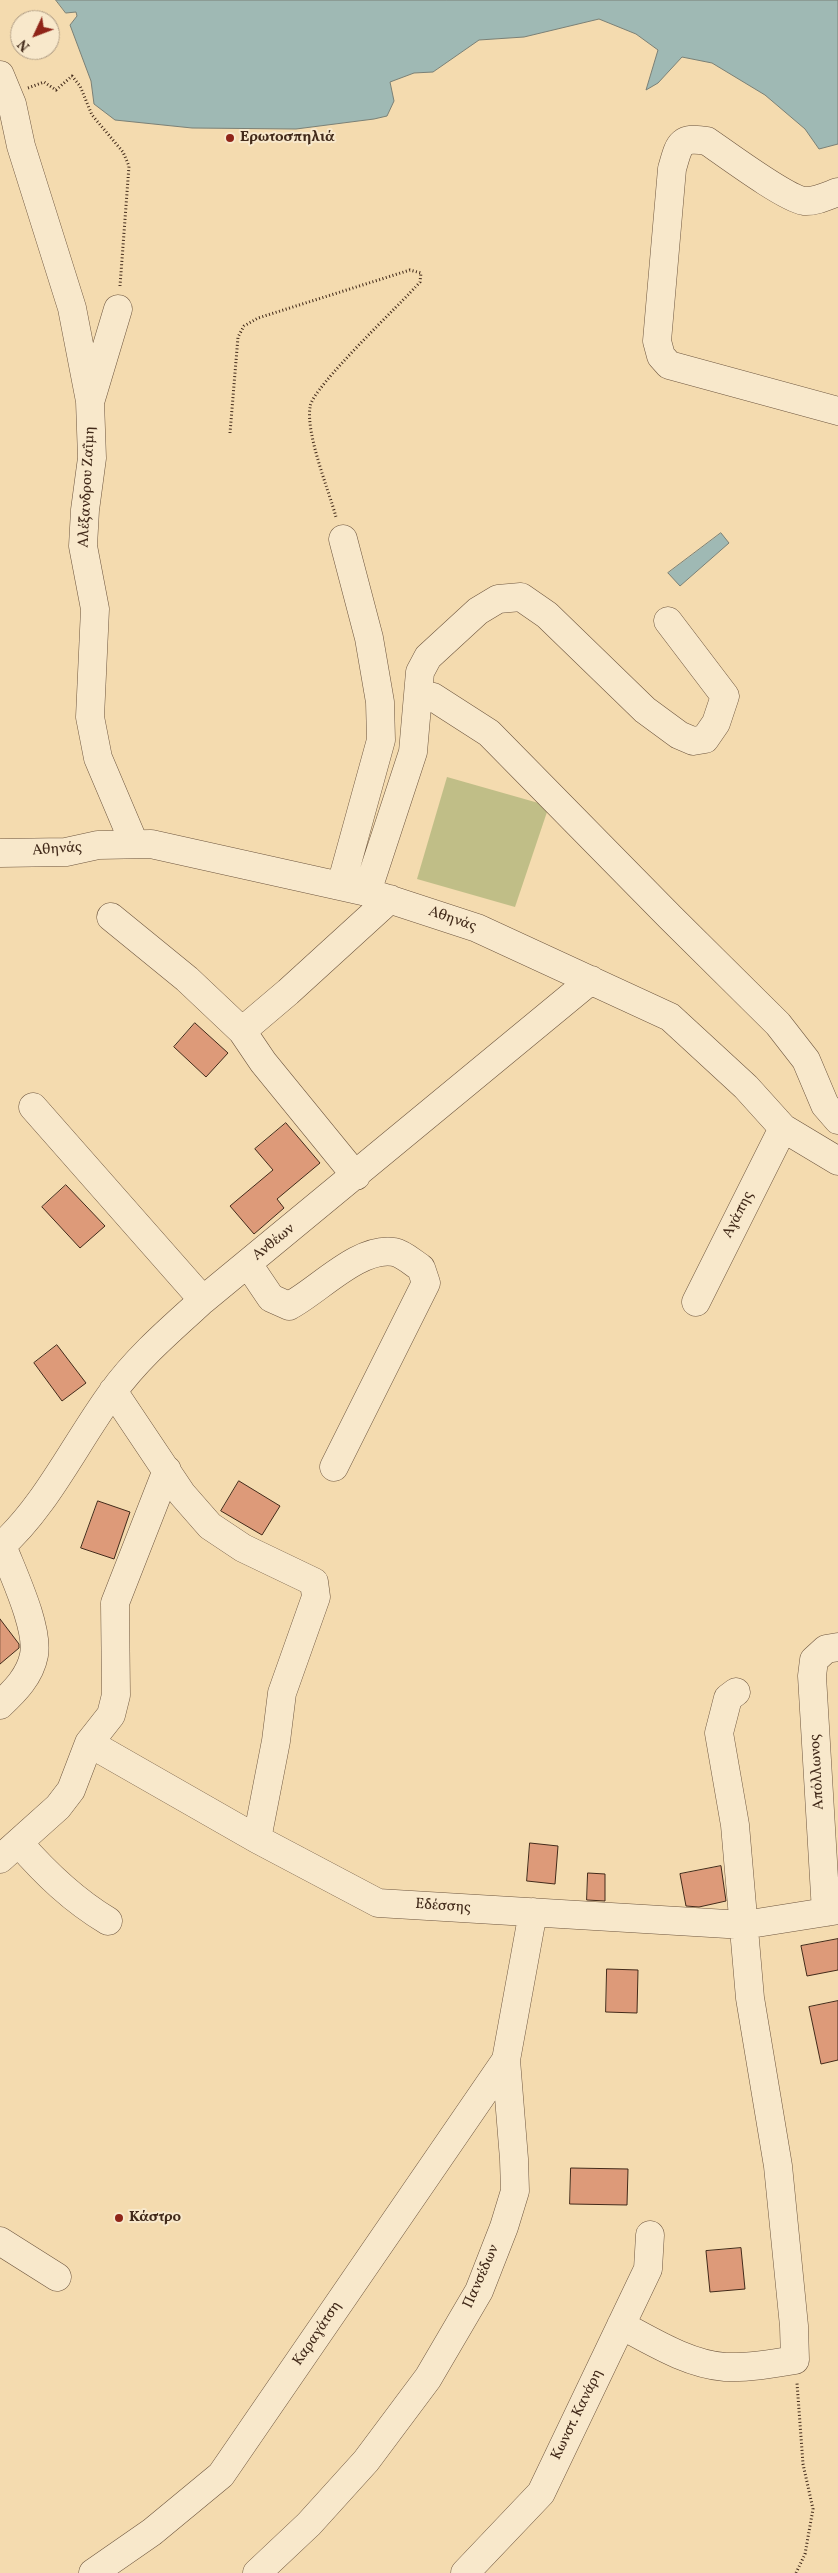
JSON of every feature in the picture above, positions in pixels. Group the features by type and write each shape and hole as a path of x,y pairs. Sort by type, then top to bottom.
{"street":[{"name":"Αλέξανδρου Ζαΐμη","path":"0,75 12,104 21,146 72,308 90,401 92,458 85,510 83,546 95,609 90,718 98,758 134,843"},
{"path":"838,192 811,201 802,200 787,194 707,141 685,140 679,146 672,169 657,341 661,356 669,365 838,411"},
{"path":"90,401 118,309"},
{"path":"343,539 369,638 380,702 381,740 366,892"},
{"path":"242,1031 366,892 413,752 420,672 428,657 478,611 498,599 521,597 547,615 646,710 679,735 693,740 704,739 716,723 725,696 668,621"},
{"path":"419,694 441,701 490,733 778,1024 806,1060 825,1104 838,1120"},
{"name":"Αθηνάς","path":"0,853 66,852 98,845 151,844 366,892 477,928 670,1017 746,1086 783,1128 838,1161"},
{"path":"111,917 187,979 242,1031 263,1062 356,1176"},
{"name":"Ανθέων","path":"1,1546 22,1526 113,1392 152,1347 203,1300 356,1176 591,980"},
{"path":"33,1107 203,1300"},
{"name":"Αγάπης","path":"696,1302 783,1128"},
{"path":"248,1264 271,1298 289,1306 350,1264 370,1256 394,1252 421,1268 426,1283 334,1467"},
{"path":"113,1392 182,1494 210,1526 243,1548 314,1582 316,1597 282,1693 276,1741 257,1839"},
{"path":"108,1921 79,1904 47,1875 10,1851 58,1807 71,1790 89,1743 111,1715 116,1695 115,1604 167,1470"},
{"path":"0,1705 20,1685 34,1655 32,1624 1,1546"},
{"name":"Απόλλωνος","path":"832,1911 812,1676 814,1660 826,1649 838,1646"},
{"path":"621,2325 679,2355 704,2363 725,2367 795,2360 794,2326 778,2166 750,1998 735,1826 719,1734 728,1698 736,1692"},
{"name":"Εδέσσης","path":"89,1743 257,1839 378,1903 744,1925 832,1911"},
{"name":"Πανσέδων","path":"257,2573 309,2524 366,2461 428,2378 479,2291 504,2227 514,2191 514,2159 506,2060 533,1912"},
{"name":"Καραγάτση","path":"93,2573 152,2532 220,2475 506,2060"},
{"name":"Κωνστ. Κανάρη","path":"465,2573 541,2493 648,2269 650,2235"},
{"path":"0,2241 57,2277"}],"path":[{"path":"12,104 24,90 44,82 56,90 72,76 80,86 92,115 123,152 129,166 118,309"},
{"path":"230,433 238,337 244,326 258,318 410,270 421,273 420,282 328,378 310,404 310,424 343,539"},
{"path":"795,2360 804,2464 813,2509 805,2554 796,2573"}],"shaded area":[{"path":"447,777 549,806 515,907 417,879"}],"water":[{"path":"56,0 838,0 838,144 819,149 805,129 765,95 712,63 682,57 658,83 646,90 658,50 636,34 599,19 524,37 479,40 433,72 414,73 390,82 394,101 387,116 374,119 296,129 192,128 115,120 94,104 91,81 70,25 77,16 76,12 66,13"},
{"path":"721,533 729,543 680,586 668,573"}],"building":[{"path":"195,1023 228,1053 206,1077 174,1047"},
{"path":"286,1123 320,1163 277,1199 284,1208 254,1234 230,1206 273,1170 255,1149"},
{"path":"66,1185 105,1226 80,1248 42,1207"},
{"path":"57,1345 86,1383 62,1401 34,1363"},
{"path":"239,1481 280,1506 262,1535 221,1511"},
{"path":"98,1501 130,1512 114,1559 81,1548"},
{"path":"0,1619 19,1644 19,1648 0,1664"},
{"path":"530,1843 558,1846 555,1884 527,1881"},
{"path":"721,1866 726,1901 699,1907 686,1906 680,1874"},
{"path":"588,1873 605,1874 605,1901 587,1900"},
{"path":"838,1939 838,1970 807,1976 801,1946"},
{"path":"607,1969 638,1970 637,2013 606,2012"},
{"path":"838,2001 838,2060 821,2064 809,2007"},
{"path":"571,2168 628,2169 627,2205 570,2204"},
{"path":"741,2248 745,2289 710,2292 706,2251"}],"place":[{"name":"Ερωτοσπηλιά","path":"230,138"},
{"name":"Κάστρο","path":"119,2218"}]}
